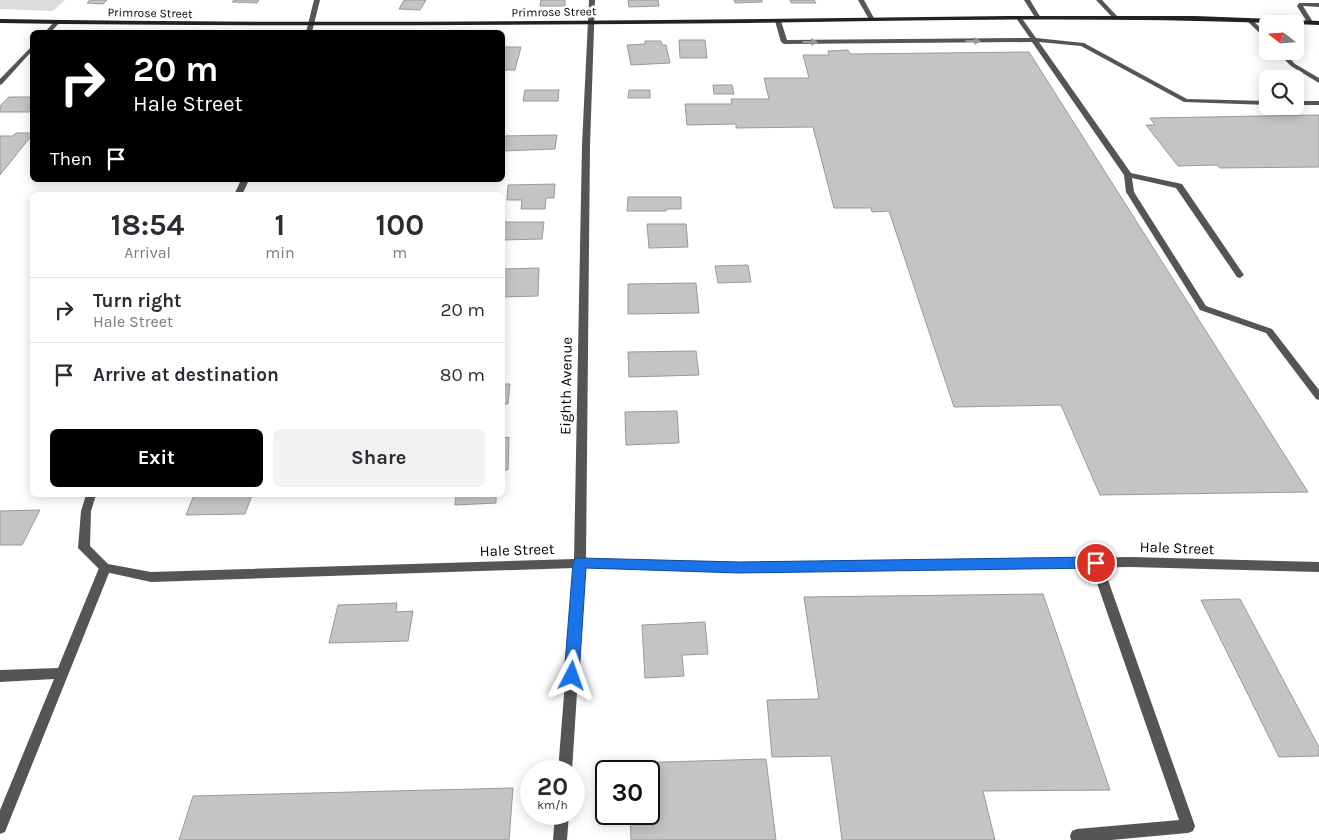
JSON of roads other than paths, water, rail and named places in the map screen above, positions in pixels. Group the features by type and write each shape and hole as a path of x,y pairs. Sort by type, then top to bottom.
{"main road":[{"name":"Primrose Street","path":"0,21 312,25 1115,17 1248,19 1319,23"}],"street":[{"path":"310,30 317,0"},
{"name":"Eighth Avenue","path":"566,760 580,563 586,145 592,0"},
{"path":"861,0 872,20"},
{"path":"1027,0 1038,18"},
{"path":"1100,0 1115,17"},
{"path":"1310,22 1300,6 1305,4 1319,5"},
{"path":"1019,18 1128,175 1130,192 1203,308 1269,331 1319,397"},
{"path":"1248,19 1259,30"},
{"path":"778,20 784,42 1034,40 1082,44 1186,101 1259,102"},
{"path":"50,30 57,22"},
{"path":"0,83 30,50"},
{"path":"1287,60 1292,65 1319,81"},
{"path":"1304,103 1319,103"},
{"path":"1128,175 1179,186 1240,275"},
{"path":"0,827 105,568 84,548 86,511 90,497"},
{"name":"Hale Street","path":"105,568 151,577 580,563 739,567 1096,563 1319,567"},
{"path":"1078,840 1077,836 1188,826 1096,563"},
{"path":"0,676 62,673"},
{"path":"560,840 561,825"}]}
